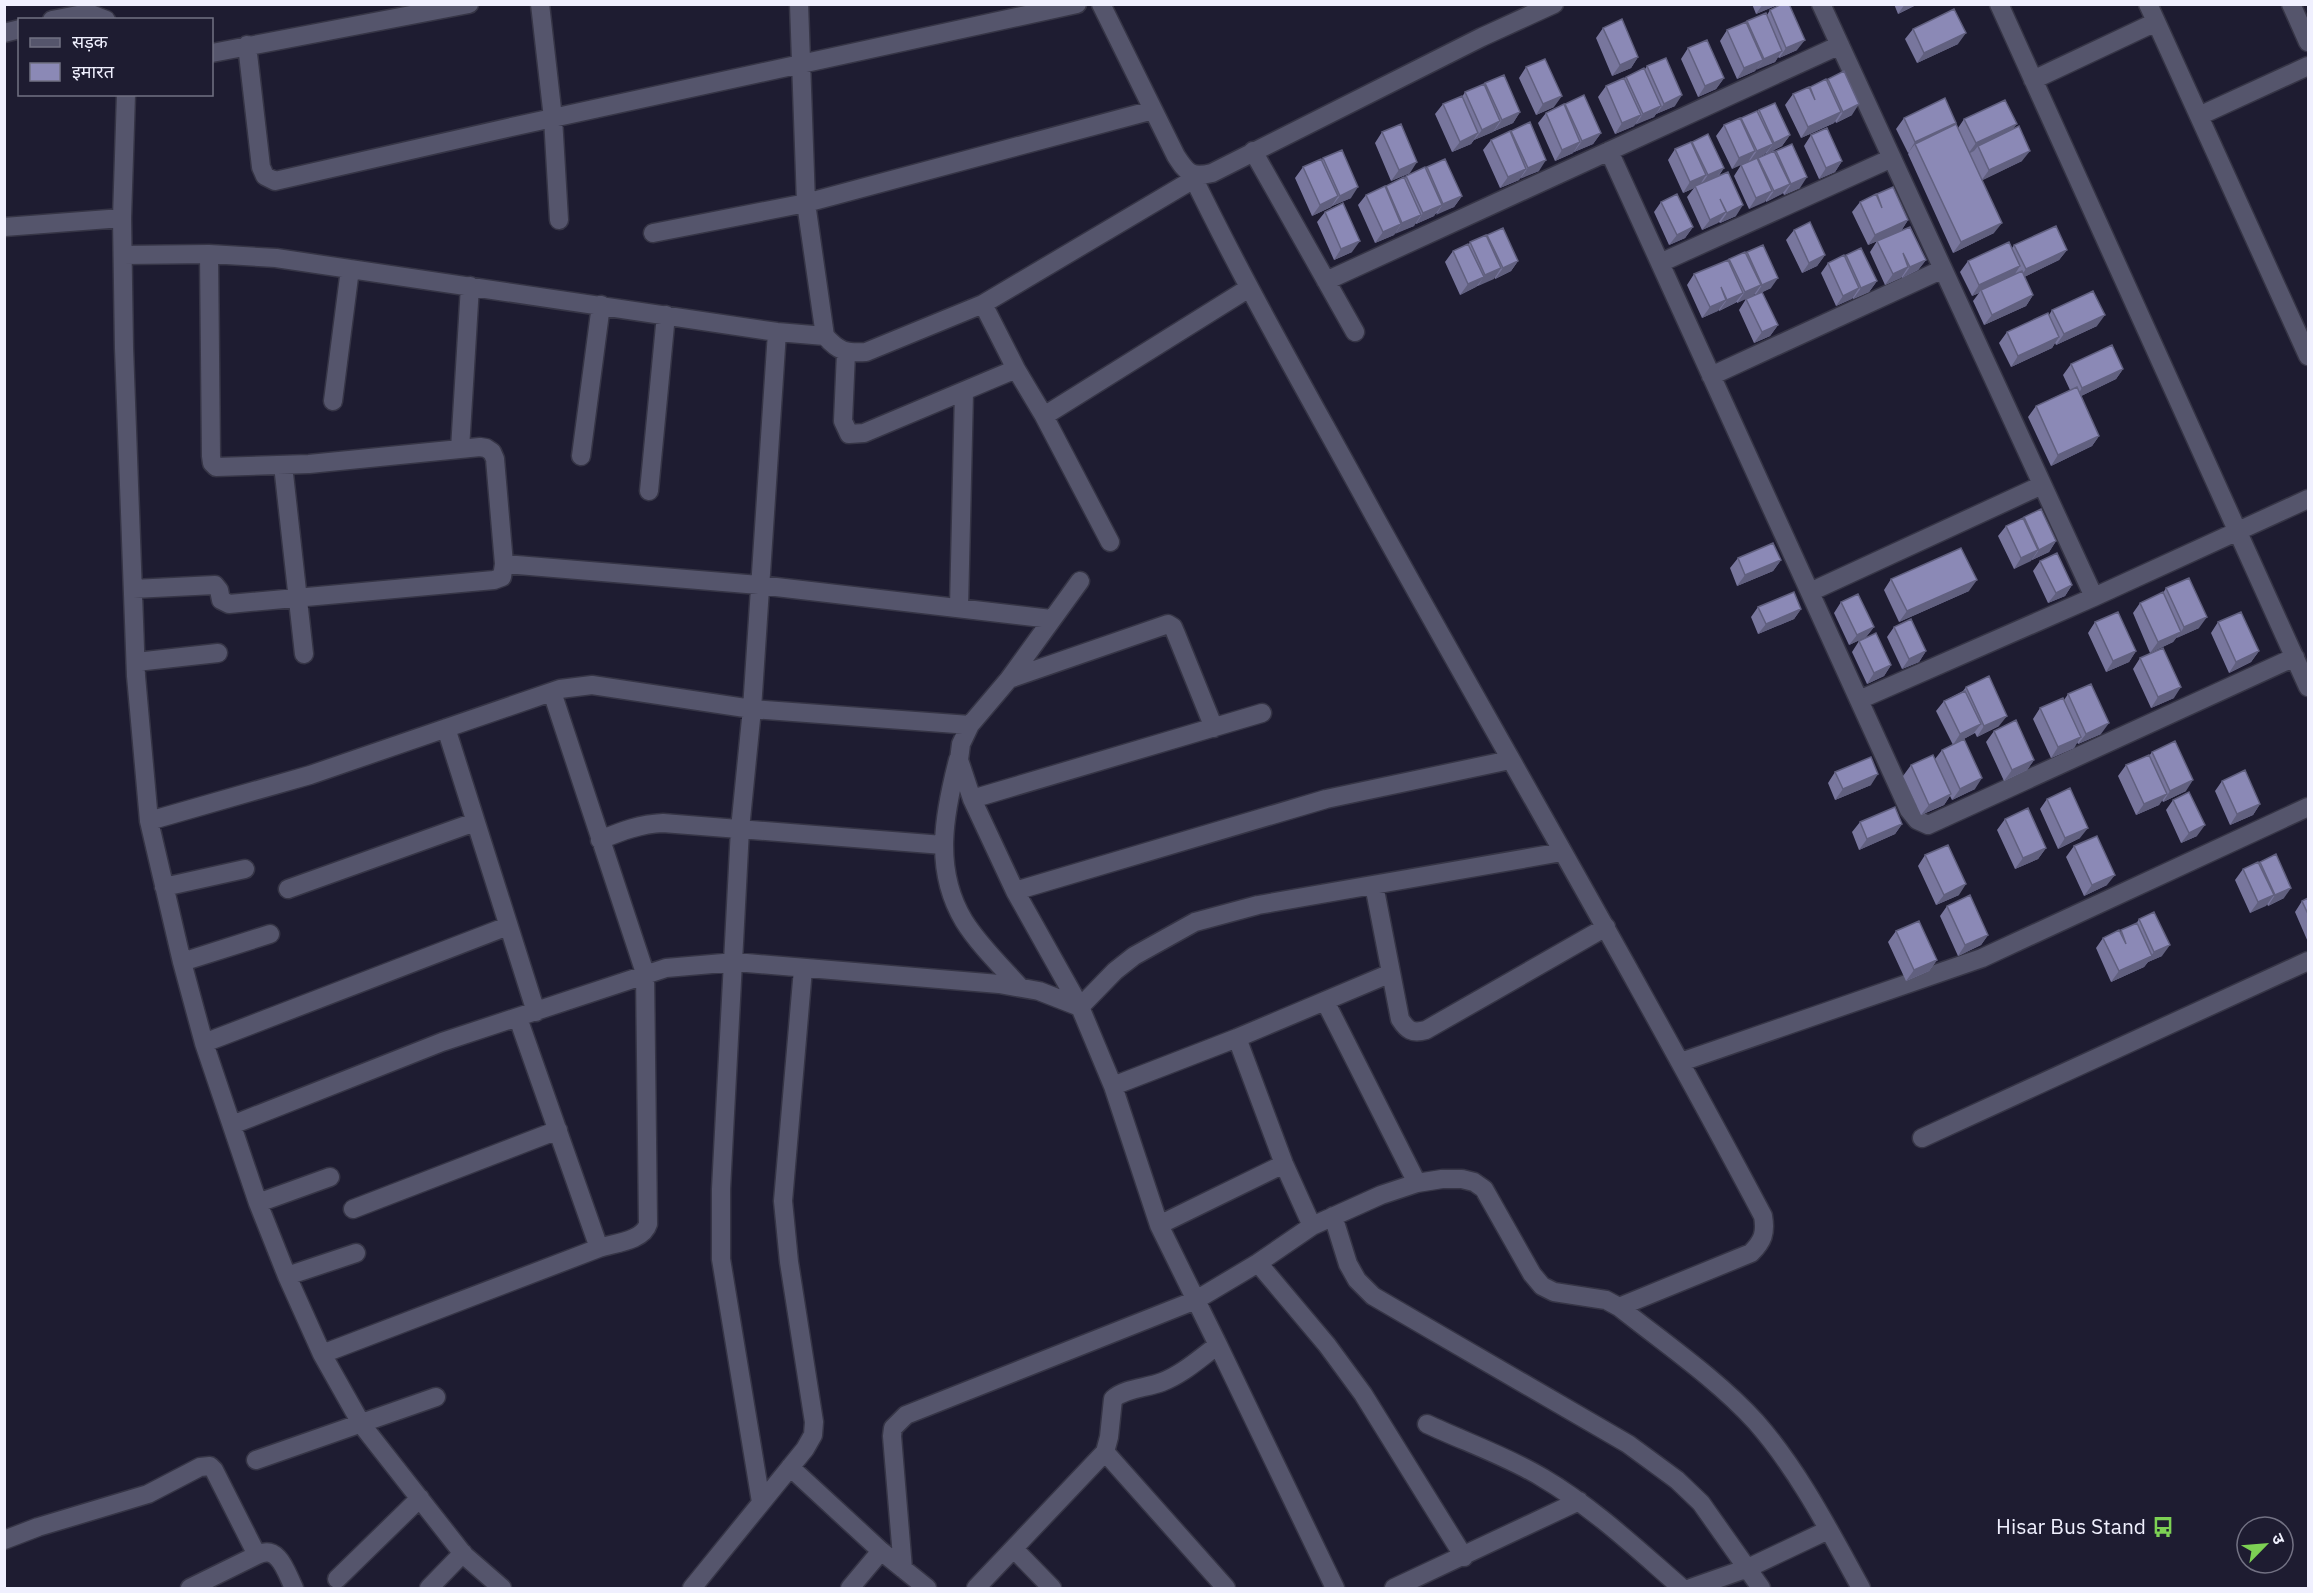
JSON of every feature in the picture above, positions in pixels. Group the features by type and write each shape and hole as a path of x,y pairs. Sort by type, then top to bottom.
{"street":[{"path":"213,53 421,9 469,4"},
{"path":"540,4 553,118 559,220"},
{"path":"799,4 806,203 825,336 834,346 846,352 866,352 982,304 1193,177 1212,173 1482,37 1554,4"},
{"path":"248,45 261,167 265,176 275,181 1077,4"},
{"path":"1101,4 1184,170 1193,177 1249,288 1510,760 1681,1062 1763,1216 1765,1230 1761,1243 1751,1253 1619,1307"},
{"path":"1821,4 2094,597"},
{"path":"1999,4 2308,687"},
{"path":"2148,4 2304,336 2308,356"},
{"path":"2291,4 2308,42"},
{"path":"62,18 88,13 101,18"},
{"path":"2033,80 2156,22"},
{"path":"1326,281 1840,45"},
{"path":"2199,116 2308,66"},
{"path":"126,96 122,218 124,348 136,662 149,821 182,962 204,1043 258,1203 286,1276 322,1354 362,1425 463,1553 502,1588"},
{"path":"653,233 806,203 1153,110"},
{"path":"1253,151 1355,332"},
{"path":"1608,151 1909,810 1917,820 1928,825 2295,657"},
{"path":"1660,263 1892,158"},
{"path":"4,227 122,218"},
{"path":"123,255 209,254 276,258 777,332 825,336"},
{"path":"133,589 210,584 218,586 224,603 298,599 494,580 502,577 504,564 495,459 492,452 486,448 460,448 283,465 223,468 216,467 212,463 209,254"},
{"path":"333,401 350,269"},
{"path":"1711,376 1943,269"},
{"path":"460,448 470,286"},
{"path":"1044,416 1249,288"},
{"path":"982,304 1110,542"},
{"path":"581,456 601,305"},
{"path":"649,491 666,315"},
{"path":"761,1502 722,1259 721,1189 735,962 740,829 752,709 777,332"},
{"path":"846,352 843,421 849,434 864,433 1016,369"},
{"path":"959,608 964,392"},
{"path":"283,465 304,654"},
{"path":"1810,592 2042,485"},
{"path":"1859,700 2094,597 2308,499"},
{"path":"504,564 759,585 1051,619"},
{"path":"1020,987 979,942 963,919 947,878 942,844 947,809 962,744 970,725 1009,679 1080,581"},
{"path":"1009,679 1168,624 1173,627 1214,728"},
{"path":"136,662 218,653"},
{"path":"149,821 310,775 552,692 592,685 752,709 970,725"},
{"path":"322,1354 599,1248 638,1237 646,1231 648,1224 645,973 552,692"},
{"path":"972,799 1262,714"},
{"path":"446,728 536,1012"},
{"path":"958,759 972,799 1015,891 1080,1007 1113,1086 1159,1225 1335,1588"},
{"path":"1015,891 1326,799 1510,760"},
{"path":"1681,1062 1982,958 2308,807"},
{"path":"288,889 475,822"},
{"path":"600,840 629,827 646,823 663,823 942,844"},
{"path":"1080,1007 1115,971 1134,956 1195,922 1258,905 1563,852"},
{"path":"164,887 245,869"},
{"path":"1374,885 1400,1018 1406,1029 1416,1033 1606,927"},
{"path":"204,1043 508,926"},
{"path":"182,962 270,934"},
{"path":"1922,1138 2308,961"},
{"path":"232,1125 442,1042 536,1012 645,973 666,968 735,962 1020,987 1039,991 1080,1007"},
{"path":"692,1588 790,1467 813,1435 814,1422 789,1262 783,1201 803,969"},
{"path":"1113,1086 1237,1038 1391,973"},
{"path":"1325,1001 1417,1183"},
{"path":"518,1018 599,1248"},
{"path":"1237,1038 1284,1164 1312,1226"},
{"path":"353,1209 558,1130"},
{"path":"1159,1225 1284,1164"},
{"path":"258,1203 330,1177"},
{"path":"903,1569 892,1436 893,1428 906,1415 1196,1300 1258,1263 1312,1226 1381,1195 1417,1183 1462,1179 1474,1182 1484,1189 1532,1274 1542,1286 1554,1292 1606,1300 1619,1307 1726,1393 1754,1420 1788,1465 1861,1588"},
{"path":"1333,1216 1348,1264 1357,1280 1373,1296 1655,1461 1701,1503 1761,1588"},
{"path":"286,1276 356,1253"},
{"path":"1258,1263 1327,1346 1363,1394 1464,1557"},
{"path":"976,1588 1105,1452 1113,1399 1120,1394 1160,1383 1180,1373 1218,1345"},
{"path":"256,1460 362,1425 436,1397"},
{"path":"1427,1424 1540,1476 1579,1501 1682,1588"},
{"path":"1105,1452 1226,1588"},
{"path":"4,1540 38,1527 148,1494 206,1466 214,1470 257,1555"},
{"path":"790,1467 881,1551 927,1588"},
{"path":"337,1579 420,1498"},
{"path":"1404,1586 1579,1501"},
{"path":"1691,1588 1748,1568 1828,1530"},
{"path":"1014,1549 1052,1588"},
{"path":"190,1588 268,1551 274,1552 279,1558 294,1588"},
{"path":"850,1588 881,1551"},
{"path":"429,1588 463,1553"}],"building":[{"path":"1782,4 1789,4 1805,40 1786,48 1770,10"},
{"path":"1954,9 1966,33 1924,53 1913,29"},
{"path":"1766,13 1782,51 1764,59 1747,21"},
{"path":"1622,19 1638,57 1620,65 1603,28"},
{"path":"1746,22 1763,60 1744,68 1727,30"},
{"path":"1707,40 1724,78 1705,86 1688,48"},
{"path":"1666,58 1682,95 1664,104 1647,66"},
{"path":"1545,59 1562,96 1543,104 1526,67"},
{"path":"1644,68 1661,106 1643,114 1626,77"},
{"path":"1844,71 1859,104 1843,112 1828,79"},
{"path":"1504,75 1520,112 1502,120 1485,83"},
{"path":"1624,78 1641,115 1622,123 1606,86"},
{"path":"1826,79 1841,112 1808,127 1793,94 1809,87 1815,100 1810,87"},
{"path":"1484,84 1500,121 1482,130 1465,92"},
{"path":"1584,95 1601,133 1582,141 1565,104"},
{"path":"1462,96 1478,133 1460,142 1443,104"},
{"path":"1945,98 1956,123 1915,142 1904,118"},
{"path":"2005,100 2017,124 1976,143 1964,119"},
{"path":"1775,103 1790,135 1774,143 1759,110"},
{"path":"1564,104 1580,142 1562,150 1546,113"},
{"path":"1757,111 1773,144 1757,151 1741,118"},
{"path":"1740,118 1755,151 1739,158 1724,125"},
{"path":"1530,122 1546,160 1528,168 1511,131"},
{"path":"1401,124 1417,162 1399,170 1382,132"},
{"path":"1956,124 2002,223 1961,242 1915,144"},
{"path":"2019,126 2030,151 1989,170 1978,146"},
{"path":"1827,128 1842,161 1826,168 1811,135"},
{"path":"1510,131 1526,169 1508,177 1491,140"},
{"path":"1708,134 1724,168 1708,175 1692,142"},
{"path":"1691,142 1706,175 1690,182 1675,149"},
{"path":"1792,144 1807,177 1791,184 1776,151"},
{"path":"1342,150 1358,187 1340,196 1323,158"},
{"path":"1774,151 1790,184 1774,191 1758,158"},
{"path":"1757,158 1772,191 1756,198 1741,165"},
{"path":"1321,159 1338,196 1320,205 1303,167"},
{"path":"1445,159 1462,196 1443,204 1427,167"},
{"path":"1425,167 1442,205 1423,213 1406,176"},
{"path":"1728,172 1743,205 1727,213 1720,199 1726,212 1710,220 1695,186"},
{"path":"1404,177 1421,215 1402,223 1386,186"},
{"path":"1385,186 1401,224 1383,232 1366,195"},
{"path":"1893,187 1908,220 1875,235 1860,202 1876,194 1882,208 1877,194"},
{"path":"1677,194 1693,227 1677,235 1661,202"},
{"path":"1343,203 1360,241 1341,249 1325,212"},
{"path":"1810,222 1825,255 1809,263 1794,230"},
{"path":"2056,226 2067,250 2026,269 2014,245"},
{"path":"1910,227 1926,260 1910,267 1903,253 1908,267 1893,274 1877,241"},
{"path":"1503,228 1518,261 1503,268 1487,235"},
{"path":"1486,235 1501,268 1485,275 1470,242"},
{"path":"2009,242 2020,266 1979,285 1968,261"},
{"path":"1468,244 1484,277 1468,284 1453,251"},
{"path":"1763,245 1778,278 1762,285 1747,252"},
{"path":"1861,248 1877,281 1861,288 1846,255"},
{"path":"1745,252 1761,285 1745,292 1729,259"},
{"path":"1844,255 1859,288 1843,296 1828,263"},
{"path":"1728,260 1743,293 1727,300 1721,287 1726,300 1710,307 1694,274"},
{"path":"2022,271 2033,295 1992,315 1981,290"},
{"path":"2093,291 2105,315 2064,334 2052,310"},
{"path":"1762,292 1778,325 1762,332 1746,299"},
{"path":"2048,313 2059,337 2018,356 2007,332"},
{"path":"2112,345 2123,369 2082,388 2071,364"},
{"path":"2077,387 2099,436 2058,455 2036,406"},
{"path":"2041,509 2056,541 2039,550 2024,517"},
{"path":"2023,518 2038,550 2021,558 2006,526"},
{"path":"1773,543 1781,560 1745,575 1738,558"},
{"path":"1961,548 1977,580 1907,611 1891,579"},
{"path":"2057,553 2072,585 2056,593 2040,561"},
{"path":"2189,578 2207,617 2184,627 2166,588"},
{"path":"1794,592 1801,609 1766,624 1758,607"},
{"path":"2163,592 2181,632 2158,642 2140,603"},
{"path":"1858,594 1874,627 1857,635 1841,602"},
{"path":"2118,612 2136,651 2113,661 2095,622"},
{"path":"2241,612 2259,651 2236,662 2218,622"},
{"path":"1911,619 1926,651 1909,659 1894,627"},
{"path":"1876,633 1891,665 1874,673 1859,641"},
{"path":"2163,648 2181,687 2158,697 2140,658"},
{"path":"1989,676 2007,716 1984,726 1966,687"},
{"path":"2091,684 2109,723 2086,734 2068,694"},
{"path":"1965,691 1981,724 1960,734 1944,701"},
{"path":"2063,698 2081,737 2058,747 2040,708"},
{"path":"2016,720 2034,760 2012,770 1994,731"},
{"path":"1964,739 1982,778 1960,789 1942,750"},
{"path":"2175,741 2193,780 2170,791 2152,752"},
{"path":"1933,755 1951,794 1929,805 1911,765"},
{"path":"2149,755 2167,794 2144,804 2126,765"},
{"path":"1871,757 1878,774 1843,789 1835,772"},
{"path":"2245,770 2260,804 2237,814 2222,781"},
{"path":"2070,788 2088,828 2065,838 2047,799"},
{"path":"2189,792 2205,825 2189,833 2173,800"},
{"path":"1895,807 1902,824 1867,839 1860,822"},
{"path":"2028,808 2046,848 2023,858 2005,819"},
{"path":"2097,836 2115,875 2092,885 2074,846"},
{"path":"1948,845 1966,884 1944,895 1925,855"},
{"path":"2276,854 2291,888 2275,895 2260,862"},
{"path":"2258,862 2274,895 2258,902 2243,869"},
{"path":"1970,895 1988,935 1965,945 1947,906"},
{"path":"2308,898 2308,914 2302,901"},
{"path":"2154,912 2170,945 2154,952 2139,919"},
{"path":"1919,921 1937,960 1914,970 1896,931"},
{"path":"2137,923 2152,956 2119,971 2103,938 2119,930 2126,944 2121,930"}],"place":[{"name":"Hisar Bus Stand","path":"2163,1527"}]}
